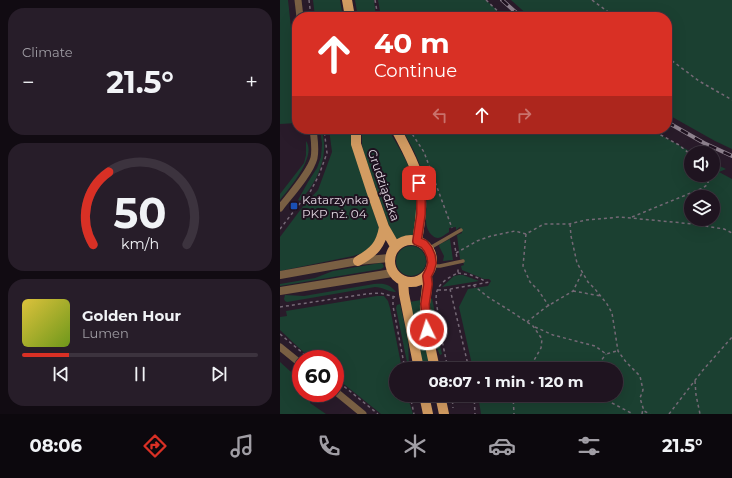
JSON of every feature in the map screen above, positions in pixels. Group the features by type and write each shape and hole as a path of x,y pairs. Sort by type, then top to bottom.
{"main road":[{"path":"347,0 349,12"},
{"name":"Grudziądzka","path":"356,134 356,144 371,190 384,227 395,246"},
{"name":"Grudziądzka","path":"398,134 419,183 421,214 417,241"},
{"path":"358,262 376,249 382,238 384,227"},
{"path":"429,271 421,280 409,283 403,281 395,276 390,267 389,258 392,250 401,242 412,240 424,244 431,256 425,304 427,330 434,362"},
{"path":"403,281 418,362"},
{"path":"425,402 428,414"},
{"path":"444,402 449,411"}],"street":[{"path":"298,0 299,12"},
{"path":"280,208 302,180 312,163 315,147 314,134"},
{"path":"280,275 389,258"},
{"path":"280,291 392,272"},
{"path":"280,347 292,357"},
{"path":"344,398 363,414"}],"lane":[{"path":"428,249 461,230"},
{"path":"429,271 440,266 463,261"}],"path":[{"path":"309,0 310,12"},
{"path":"375,0 377,12"},
{"path":"486,0 499,12"},
{"path":"592,0 608,12"},
{"path":"672,61 699,81 732,100"},
{"path":"412,134 424,152 452,227"},
{"path":"659,134 684,149"},
{"path":"630,218 703,188 708,184 708,182"},
{"path":"280,229 301,202"},
{"path":"456,253 477,241 492,236 515,231 526,234 544,224 570,224 586,220 620,217 694,224 724,229 732,233"},
{"path":"570,224 573,248 577,263 588,282 596,289 612,313 618,351 626,362 640,376 643,390 640,398 644,411 650,414"},
{"path":"526,234 523,266 530,282 538,290 549,306"},
{"path":"527,322 573,291 582,272"},
{"path":"458,273 472,275 483,280 484,283"},
{"path":"447,362 436,301 437,290 490,282"},
{"path":"473,284 488,297 533,326 553,335 595,346 606,354"},
{"path":"450,289 467,362"},
{"path":"573,291 601,296"},
{"path":"280,307 366,294 380,293 397,297 405,297"},
{"path":"393,296 393,306 405,362"},
{"path":"533,326 542,339 541,348 533,362"},
{"path":"280,334 299,350"},
{"path":"669,414 732,337"},
{"path":"600,362 606,354 618,351"},
{"path":"695,381 700,414"},
{"path":"344,386 378,414"},
{"path":"411,402 414,414"},
{"path":"474,402 475,414"},
{"path":"513,402 514,414"},
{"path":"611,402 633,414"},
{"path":"642,414 643,407"}],"green space":[{"path":"280,0 288,0 292,37 292,123 280,124"},
{"path":"313,0 340,0 342,12 314,12"},
{"path":"355,0 374,0 375,12 357,12"},
{"path":"378,0 486,0 499,12 380,12"},
{"path":"511,0 732,0 732,149 672,117 672,12 524,12"},
{"path":"321,134 323,134 324,146 322,165 313,184 300,201 298,200 317,168 321,157"},
{"path":"330,134 353,134 366,190 379,228 378,237 369,251 353,256 280,271 280,237 304,205 318,190 332,152"},
{"path":"362,134 391,134 406,161 414,182 416,195 415,235 394,240 362,145"},
{"path":"405,134 659,134 684,148 684,182 720,182 720,173 732,179 732,414 481,414 479,402 623,402 623,362 471,362 459,307 468,289 488,286 491,281 462,270 461,266 464,265 462,259 460,259 457,235 462,233 460,227 456,230 456,227 449,228 449,232 439,238 433,236 429,232 426,222 426,186 418,161"},
{"path":"306,141 308,155 305,163 296,180 280,200 280,194 304,163 306,155"},
{"path":"720,166 726,169 720,172"},
{"path":"450,239 453,260 443,261 444,256 439,246"},
{"path":"411,246 422,250 426,261 422,272 411,276 400,272 396,261 400,250"},
{"path":"380,263 383,264 384,267 381,269 280,286 280,284 315,278 333,271"},
{"path":"459,275 479,281 442,287 454,276"},
{"path":"374,284 386,285 391,287 396,292 375,287 287,302 284,299 285,295 304,296"},
{"path":"384,296 388,301 390,308 401,362 389,362 389,402 409,402 413,414 381,414 344,384 344,350 301,350 280,330 280,317 287,316 286,311"},
{"path":"430,298 432,299 434,308 435,326 442,354 440,355 431,327 429,313"},
{"path":"421,300 421,321 430,362 422,362 409,302"},
{"path":"400,304 408,339 409,362 407,362 396,308 397,305"},
{"path":"280,362 292,372 292,402 310,402 326,414 280,414"}],"railway":[{"path":"502,0 515,12"},
{"path":"672,125 704,143 732,156"}],"place":[{"name":"Katarzynka PKP nż. 04","path":"294,206"}],"route":[{"path":"419,183 421,214 417,241 424,244 428,249 432,263 427,276 428,284 425,304 427,330"}]}
